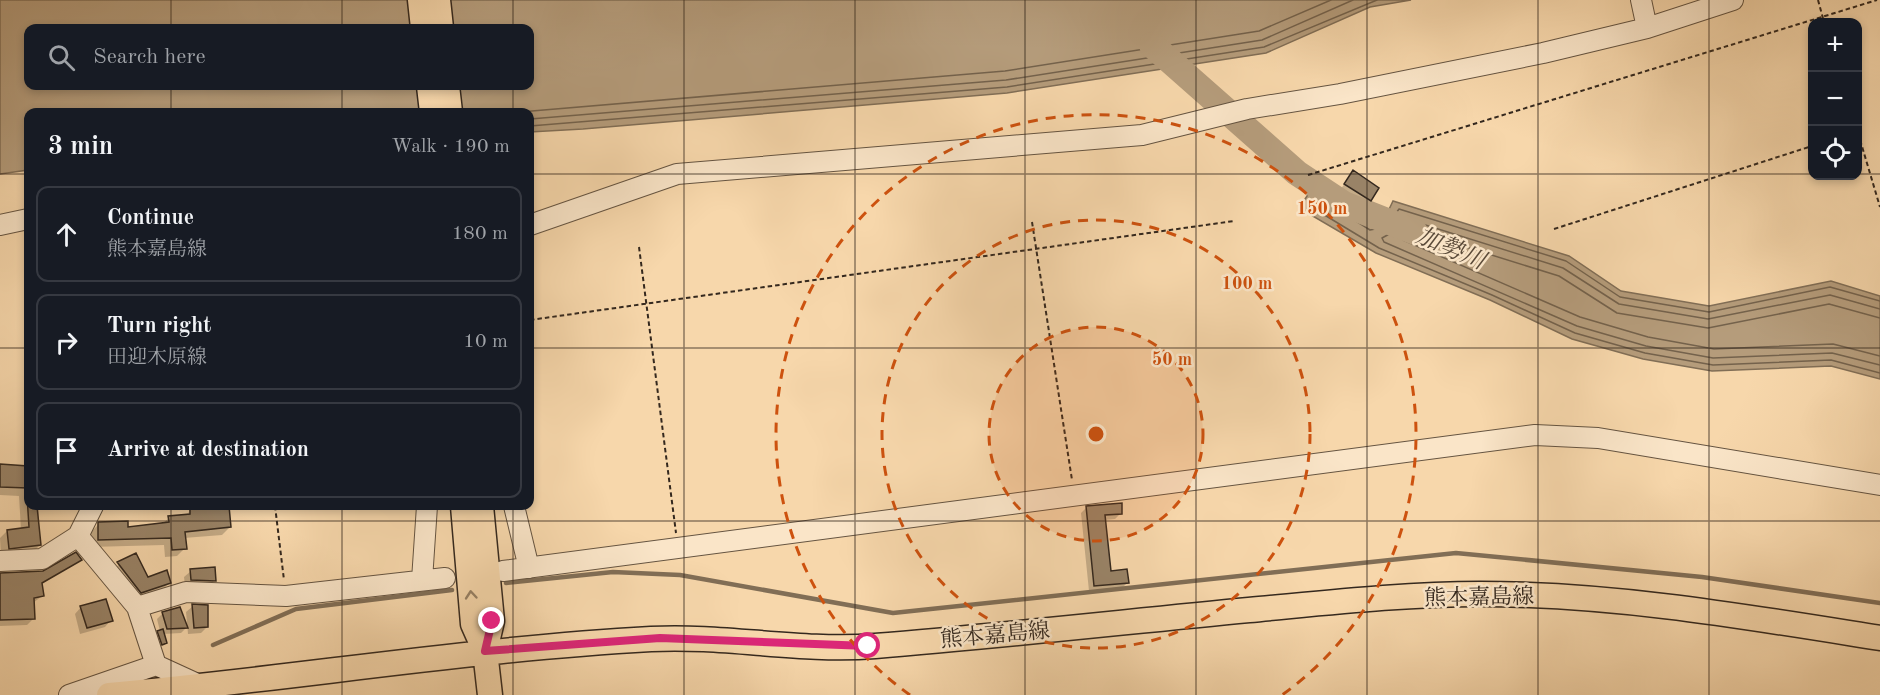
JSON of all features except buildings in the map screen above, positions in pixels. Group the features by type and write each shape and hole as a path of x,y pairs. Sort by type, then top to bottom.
{"main road":[{"path":"420,0 423,24"},
{"path":"438,0 441,24"},
{"path":"429,90 432,108"},
{"path":"447,90 450,108"},
{"path":"463,510 473,624 485,651 489,691"},
{"path":"481,510 492,621 485,651"},
{"name":"熊本嘉島線","path":"109,695 204,687 485,651 660,638 868,646 1345,601 1476,594 1559,596 1659,605 1880,638"}],"street":[{"path":"1641,0 1647,28"},
{"path":"534,224 677,174 1142,135 1247,109 1340,94 1543,53 1647,28 1733,0"},
{"path":"0,225 24,220"},
{"path":"503,571 1535,435 1598,438 1880,485"},
{"path":"0,561 42,559 78,536 91,510"},
{"path":"422,580 427,510"},
{"path":"515,510 529,568"},
{"path":"78,536 137,607 156,665"},
{"path":"137,607 186,592 286,596 444,578"},
{"path":"69,695 156,665 204,687"}],"path":[{"path":"1818,0 1822,17"},
{"path":"1308,175 1877,0"},
{"path":"1554,229 1808,147"},
{"path":"1862,149 1880,207"},
{"path":"534,319 1234,221"},
{"path":"1032,222 1074,496"},
{"path":"639,247 644,303 678,549"},
{"path":"275,510 286,596"}],"water":[{"path":"0,0 1411,0 1370,7 1266,53 1007,93 583,129 534,132 534,108 24,108 24,171 0,174"},
{"path":"1313,187 1370,224 1383,222 1393,201 1569,256 1621,291 1709,306 1831,281 1880,296 1880,379 1831,366 1712,371 1643,359 1572,339 1490,300 1376,253 1299,208"}],"waterway":[{"name":"加勢川","path":"1152,45 1297,173 1344,204 1415,232"},
{"path":"506,583 613,572 680,575 893,613 1456,553 1702,577 1880,603"},
{"path":"213,645 296,609 452,590"}],"route":[{"path":"492,621 485,651 660,638 786,645 868,646"}]}
